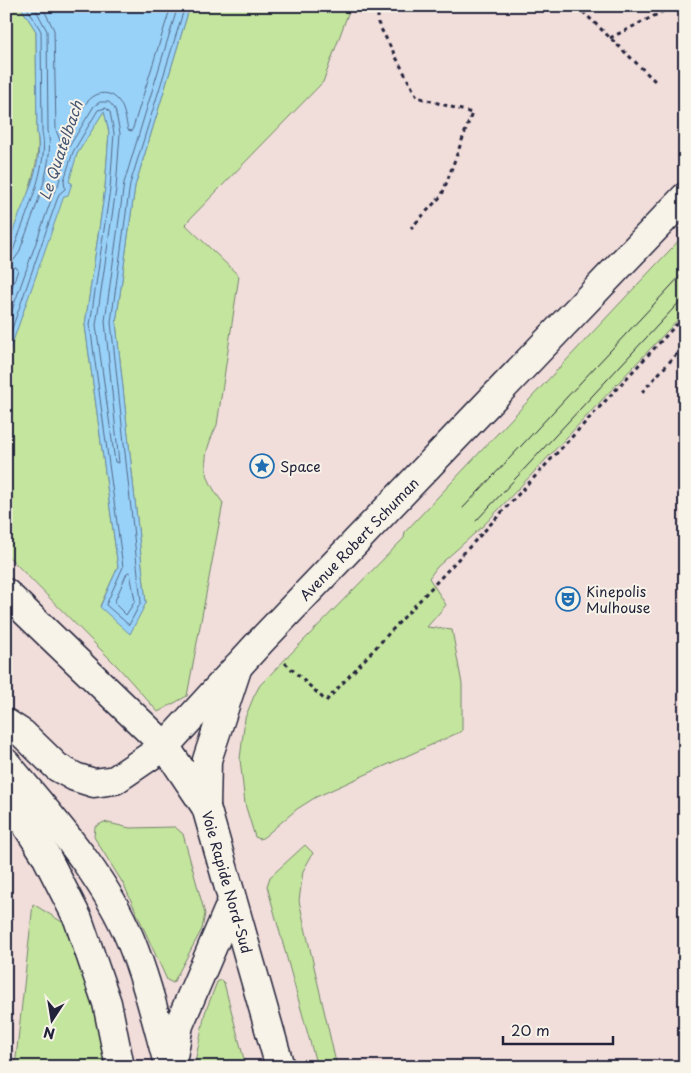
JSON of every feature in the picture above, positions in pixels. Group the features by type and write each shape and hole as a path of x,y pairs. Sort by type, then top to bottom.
{"main road":[{"name":"Avenue Robert Schuman","path":"6,723 23,734 58,767 75,777 94,783 115,780 164,746 685,197"},
{"name":"Voie Rapide Nord-Sud","path":"6,593 164,746 206,807 280,1067"},
{"path":"206,807 207,760 238,666"},
{"path":"6,763 76,848 112,903 130,939 142,972 170,1067"},
{"path":"6,788 10,800 45,854 78,919 107,1003 120,1067"},
{"path":"170,1067 179,1025 232,902"}],"path":[{"path":"378,6 378,23 417,97 472,113 442,195 411,228"},
{"path":"577,6 654,81"},
{"path":"610,38 674,6"},
{"path":"282,661 326,701 670,332 685,320"},
{"path":"642,392 685,345"}],"green space":[{"path":"6,6 20,6 36,31 38,146 33,177 6,256"},
{"path":"190,6 350,8 323,82 185,224 239,276 217,425 206,457 207,474 223,503 187,696 158,712 118,667 6,554 6,361 77,154 104,110 109,132 105,188 85,325 118,567 100,606 146,603 116,323 135,186"},
{"path":"685,234 685,312 483,526 437,567 429,578 446,605 427,627 452,630 462,684 462,731 316,797 297,809 264,837 260,839 255,837 245,804 240,759 245,718 260,685 404,538 405,532"},
{"path":"104,822 130,828 175,827 183,834 205,914 202,929 173,983 167,980 124,885 94,837 95,827"},
{"path":"305,845 313,853 303,871 299,901 337,1067 317,1067 267,886 270,877"},
{"path":"33,904 67,925 84,969 105,1054 106,1067 15,1067"},
{"path":"221,980 224,983 246,1067 194,1067 205,1013 217,982"}],"water":[{"name":"Le Quatelbach","path":"20,6 190,6 135,186 116,323 146,603 130,634 100,607 118,567 85,325 105,188 109,132 104,111 77,154 69,182 72,183 68,195 64,196 6,361 4,296 6,258 14,227 33,180 39,148 37,133 36,31"}],"tram line":[{"path":"463,508 685,271"},
{"path":"476,521 685,296"}],"place":[{"name":"Space","path":"262,466"},
{"name":"Kinepolis Mulhouse","path":"568,599"}]}
